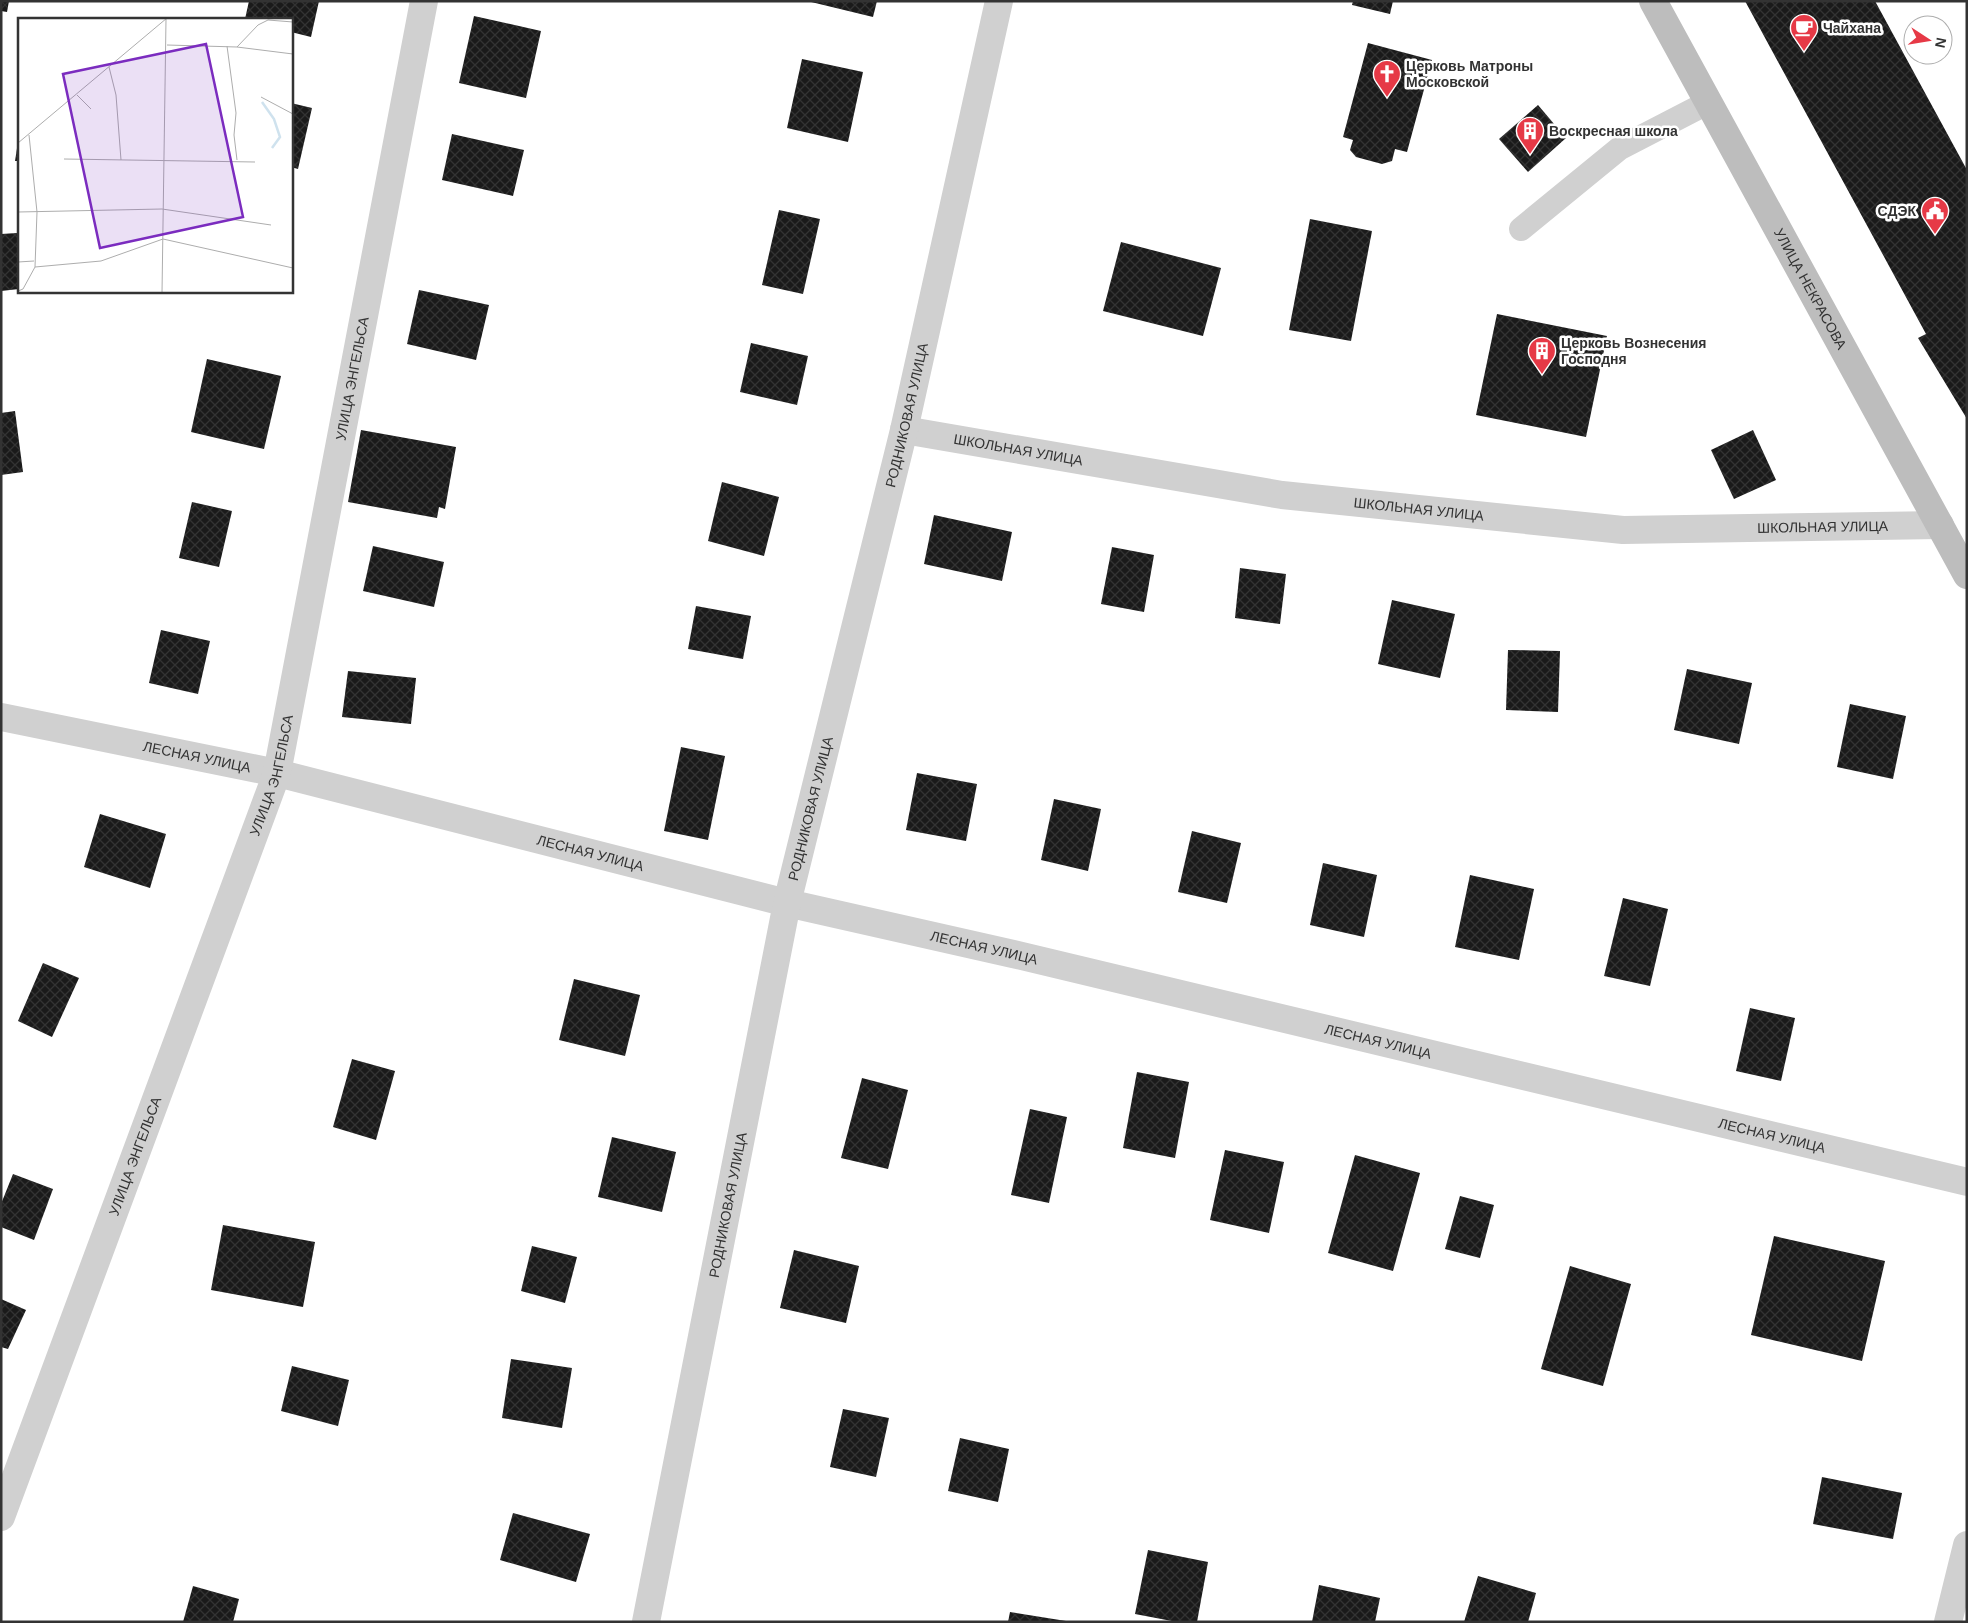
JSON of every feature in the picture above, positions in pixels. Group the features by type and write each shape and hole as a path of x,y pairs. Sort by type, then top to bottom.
{"street":[{"name":"УЛИЦА ЭНГЕЛЬСА","path":"1,1517 277,772 424,1"},
{"name":"РОДНИКОВАЯ УЛИЦА","path":"646,1622 787,903 904,430 999,1"},
{"name":"УЛИЦА НЕКРАСОВА","path":"1653,1 1707,103 1967,575"},
{"name":"ШКОЛЬНАЯ УЛИЦА","path":"904,430 1282,495 1623,530 1940,525"},
{"name":"ЛЕСНАЯ УЛИЦА","path":"1,717 277,772 787,903 1013,954 1967,1182"},
{"path":"1948,1622 1967,1545"}],"lane":[{"path":"1521,229 1620,148 1707,103"}],"building":[{"path":"1,1 9,1 7,12 1,11"},
{"path":"249,1 319,1 311,37 292,32 292,18 245,18"},
{"path":"807,1 877,1 873,17"},
{"path":"1353,1 1393,1 1390,14 1352,5"},
{"path":"1745,1 1875,1 1903,52 1903,65 1910,65 1967,170 1967,419 1918,338 1926,334"},
{"path":"474,16 541,31 526,98 459,83"},
{"name":"Церковь Матроны Московской","path":"1368,43 1432,60 1407,152 1395,149 1392,161 1382,164 1356,157 1350,150 1353,140 1343,137"},
{"path":"802,59 863,72 848,142 787,128"},
{"path":"292,103 312,108 298,169 292,167"},
{"name":"Воскресная школа","path":"1538,105 1566,138 1528,172 1499,139"},
{"path":"452,134 524,150 513,196 442,180"},
{"path":"18,142 18,161 15,161"},
{"path":"779,210 820,219 803,294 762,285"},
{"path":"1310,219 1372,231 1351,341 1289,330"},
{"path":"17,233 18,289 1,291 1,234"},
{"path":"1121,242 1221,268 1203,336 1103,311"},
{"path":"419,290 489,305 476,360 407,344"},
{"name":"Церковь Вознесения Господня","path":"1497,314 1607,336 1586,437 1476,415"},
{"path":"751,343 808,356 797,405 740,392"},
{"path":"207,359 281,376 264,449 191,432"},
{"path":"15,411 23,472 1,475 1,413"},
{"path":"361,430 456,447 445,509 439,507 437,518 348,502"},
{"path":"1753,430 1776,480 1734,499 1711,450"},
{"path":"722,482 779,497 764,556 708,541"},
{"path":"192,502 232,511 219,567 179,558"},
{"path":"934,515 1012,532 1002,581 924,564"},
{"path":"373,546 444,562 434,607 363,591"},
{"path":"1112,547 1154,555 1144,612 1101,604"},
{"path":"1240,568 1286,574 1280,624 1235,618"},
{"path":"1392,600 1455,614 1440,678 1378,664"},
{"path":"696,606 751,616 743,659 688,649"},
{"path":"161,630 210,641 198,694 149,683"},
{"path":"1508,650 1560,651 1558,712 1506,710"},
{"path":"1687,669 1752,683 1739,744 1674,730"},
{"path":"348,671 416,678 411,724 342,717"},
{"path":"1850,704 1906,716 1893,779 1837,767"},
{"path":"681,747 725,756 708,840 664,831"},
{"path":"917,773 977,784 966,841 906,830"},
{"path":"1054,799 1101,809 1088,871 1041,860"},
{"path":"100,814 166,834 150,888 84,867"},
{"path":"1192,831 1241,843 1227,903 1178,892"},
{"path":"1323,863 1377,875 1364,937 1310,925"},
{"path":"1470,875 1534,889 1519,960 1455,947"},
{"path":"1623,898 1668,909 1650,986 1604,976"},
{"path":"43,963 79,978 52,1037 18,1021"},
{"path":"574,979 640,995 625,1056 559,1040"},
{"path":"1750,1008 1795,1018 1781,1081 1736,1071"},
{"path":"352,1059 395,1071 376,1140 333,1127"},
{"path":"1137,1072 1189,1082 1175,1158 1123,1148"},
{"path":"862,1078 908,1090 888,1169 841,1158"},
{"path":"1030,1109 1067,1117 1049,1203 1011,1195"},
{"path":"612,1137 676,1152 662,1212 598,1197"},
{"path":"1225,1150 1284,1162 1269,1233 1210,1220"},
{"path":"1355,1155 1420,1173 1393,1271 1328,1253"},
{"path":"13,1174 53,1189 34,1240 1,1227 1,1204"},
{"path":"1460,1196 1494,1205 1480,1258 1445,1249"},
{"path":"223,1225 315,1242 303,1307 211,1290"},
{"path":"1774,1236 1885,1261 1862,1361 1751,1335"},
{"path":"532,1246 577,1257 565,1303 521,1291"},
{"path":"794,1250 859,1266 846,1323 780,1308"},
{"path":"1570,1266 1631,1284 1603,1386 1541,1369"},
{"path":"1,1299 26,1310 8,1349 1,1347"},
{"path":"511,1359 572,1368 562,1428 502,1418"},
{"path":"292,1366 349,1380 338,1426 281,1411"},
{"path":"843,1409 889,1418 876,1477 830,1467"},
{"path":"960,1438 1009,1449 998,1502 948,1491"},
{"path":"1822,1477 1902,1493 1893,1539 1813,1524"},
{"path":"513,1513 590,1534 576,1582 500,1560"},
{"path":"1148,1550 1208,1562 1197,1622 1177,1622 1135,1614"},
{"path":"1478,1576 1536,1593 1528,1622 1464,1622"},
{"path":"1319,1585 1380,1598 1375,1622 1312,1622"},
{"path":"193,1586 239,1599 233,1622 183,1622"},
{"path":"1010,1612 1066,1621 1066,1622 1008,1622"}],"place":[{"name":"Чайхана","path":"1804,52"},
{"name":"Церковь Матроны Московской","path":"1387,98"},
{"name":"Воскресная школа","path":"1530,155"},
{"name":"СДЭК","path":"1935,235"},
{"name":"Церковь Вознесения Господня","path":"1542,375"}]}
